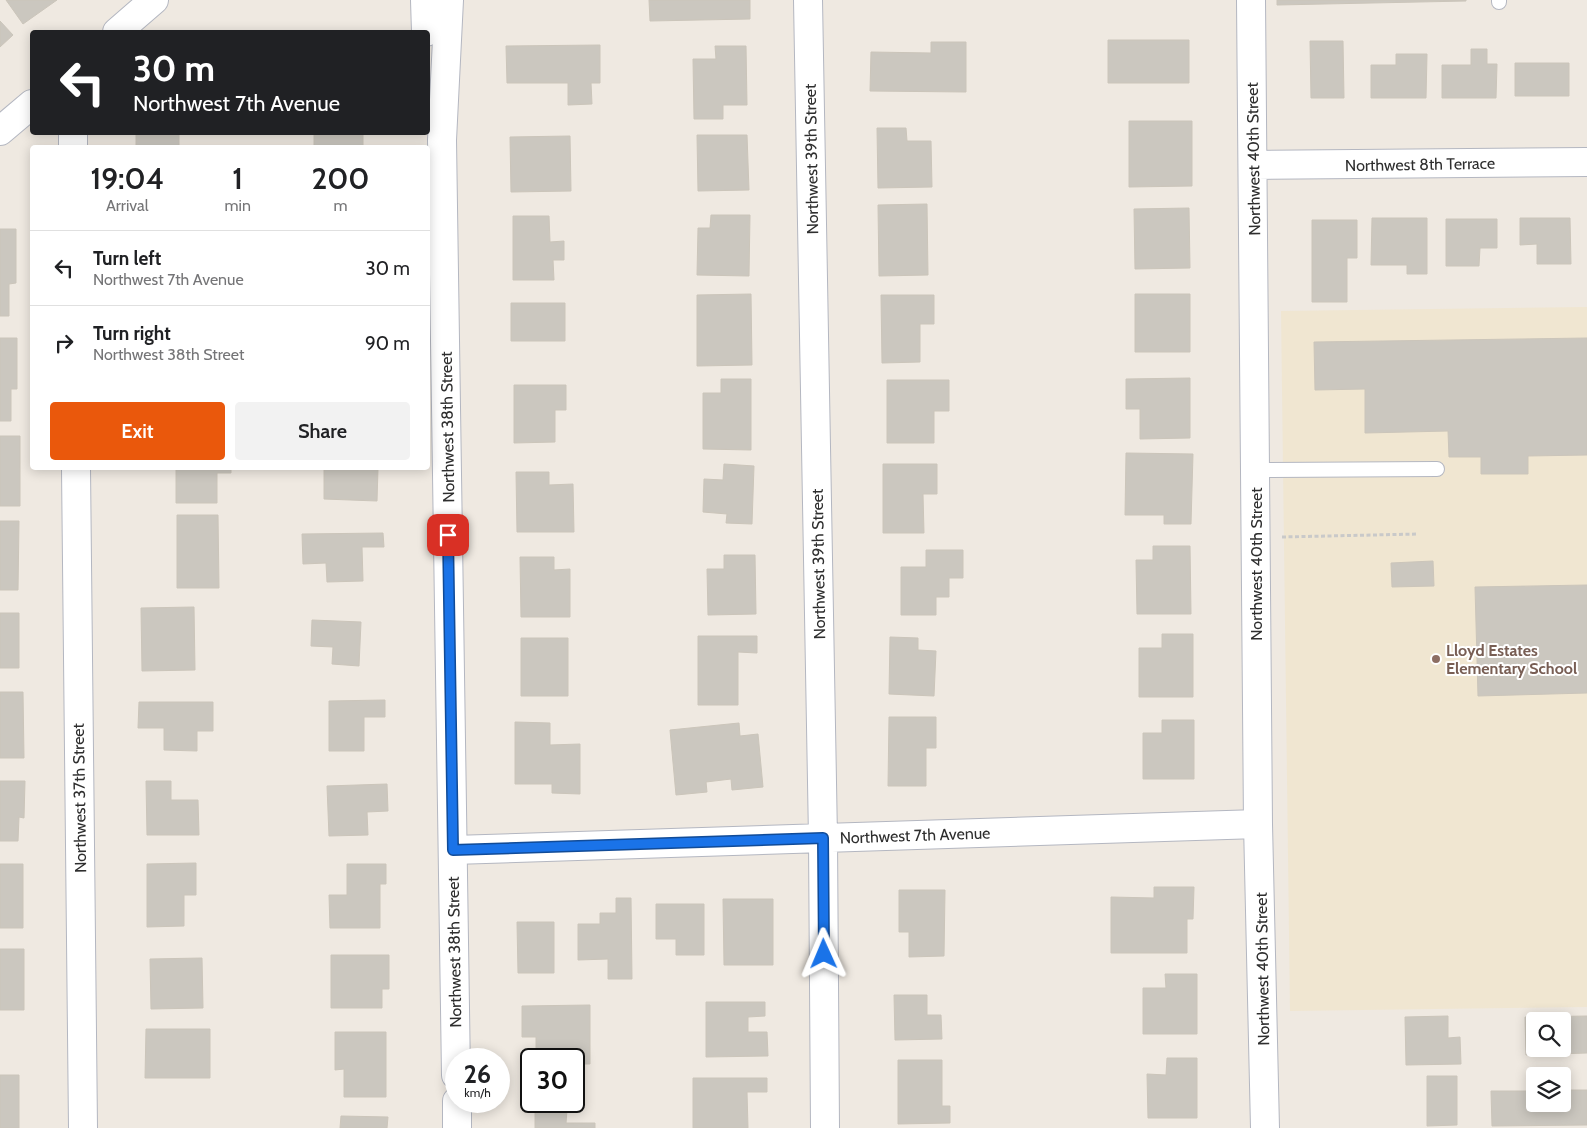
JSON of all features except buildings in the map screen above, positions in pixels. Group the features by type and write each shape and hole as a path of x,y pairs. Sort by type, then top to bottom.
{"street":[{"path":"119,30 154,0"},
{"path":"425,0 426,30"},
{"name":"Northwest 38th Street","path":"449,0 442,140 456,1048"},
{"name":"Northwest 39th Street","path":"808,0 823,838 825,1128"},
{"name":"Northwest 40th Street","path":"1251,0 1258,824 1265,1128"},
{"name":"Northwest 38th Street","path":"430,66 442,140"},
{"path":"0,131 30,106"},
{"name":"Northwest 8th Terrace","path":"1253,165 1587,162"},
{"name":"Northwest 37th Street","path":"76,470 83,1128"},
{"name":"Northwest 7th Avenue","path":"453,850 1258,824"},
{"path":"457,1113 457,1128"}],"lane":[{"path":"1255,470 1437,469"}],"path":[{"path":"1279,537 1418,534"}],"shaded area":[{"name":"Lloyd Estates Elementary School","path":"1587,307 1587,1007 1290,1011 1281,311"}],"place":[{"name":"Lloyd Estates Elementary School","path":"1436,659"}],"route":[{"path":"448,535 453,850 823,838 824,954"}]}
